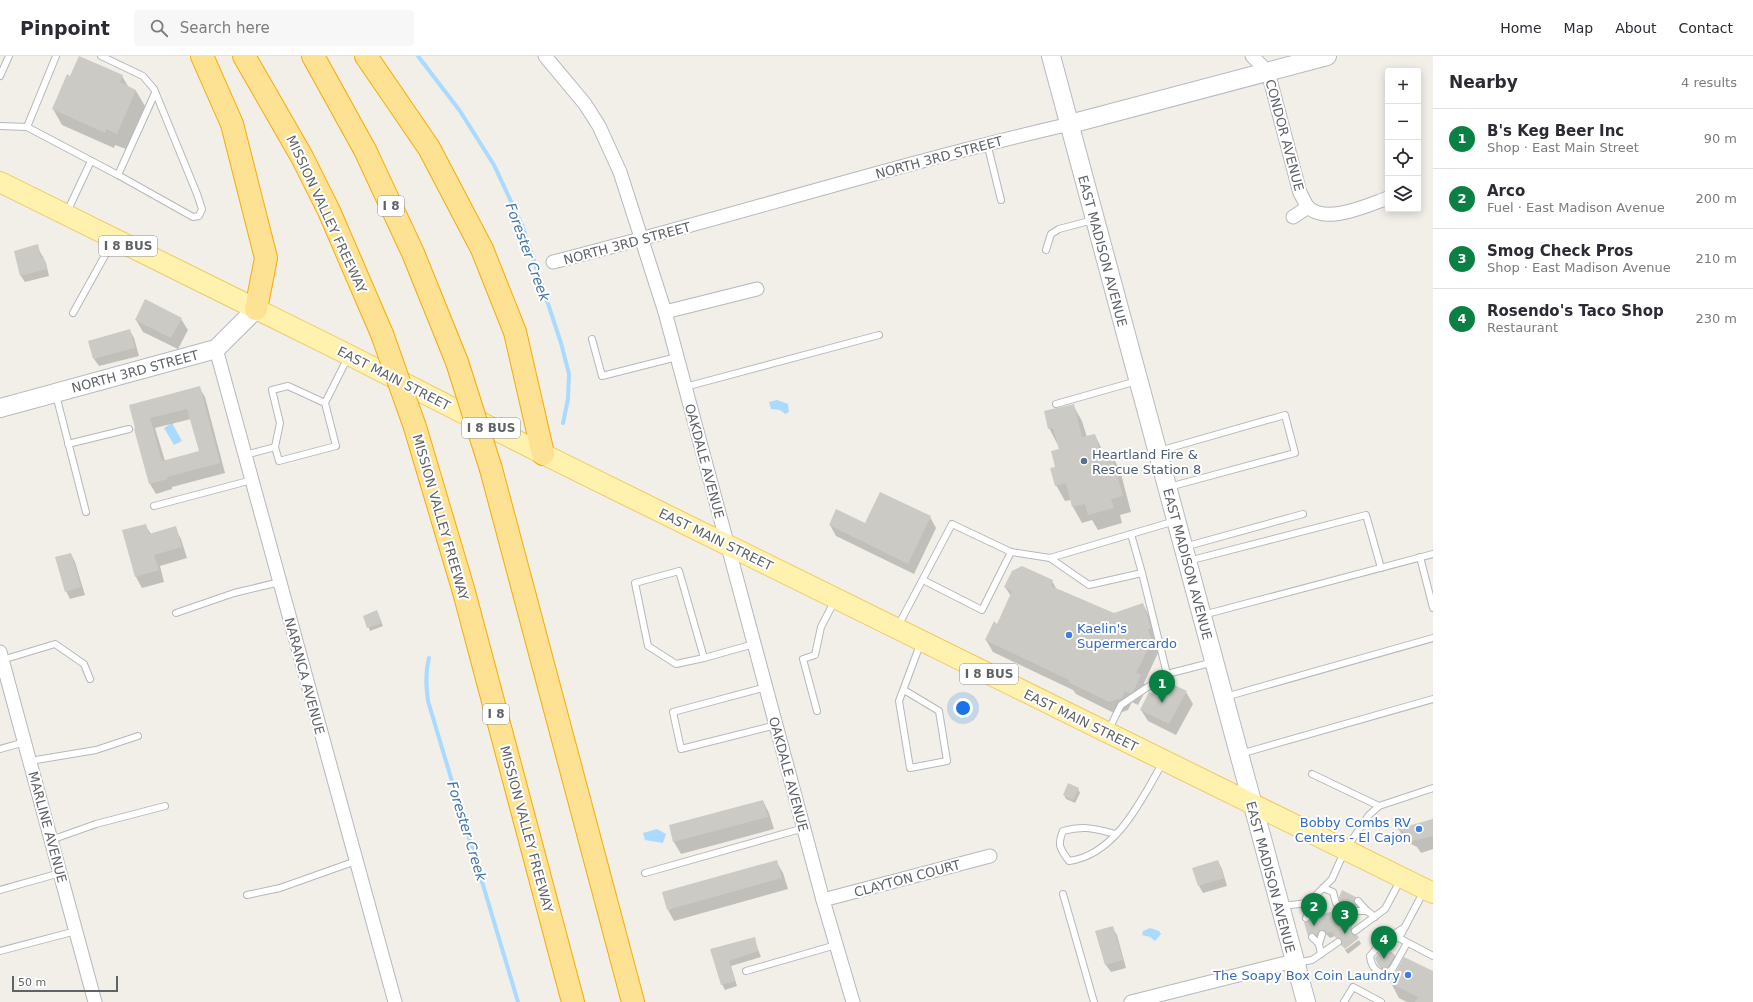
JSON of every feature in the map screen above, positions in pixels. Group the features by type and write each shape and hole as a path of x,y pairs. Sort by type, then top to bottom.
{"highway":[{"path":"202,56 232,124 266,258 256,309"},
{"name":"MISSION VALLEY FREEWAY","path":"244,56 273,104 322,198 353,265 382,334 415,427 464,592 573,1002"},
{"name":"I 8","path":"313,56 368,157 413,253 456,362 490,469 633,1002"},
{"path":"366,56 429,148 482,249 515,332 543,454"}],"main road":[{"name":"EAST MAIN STREET","path":"0,182 65,216 349,355 543,454 1429,891"}],"street":[{"name":"OAKDALE AVENUE","path":"545,56 573,88 598,126 620,172 665,312 823,900 853,1002"},
{"name":"EAST MADISON AVENUE","path":"1051,56 1306,1002"},
{"name":"CONDOR AVENUE","path":"1252,56 1268,72 1300,193 1313,210"},
{"name":"NORTH 3RD STREET","path":"553,262 641,240 987,143 1070,124 1327,56"},
{"path":"1293,217 1313,210 1335,215 1385,199"},
{"path":"665,312 757,289"},
{"name":"NORTH 3RD STREET","path":"0,408 216,349 256,309"},
{"name":"NARANCA AVENUE","path":"216,349 395,1002"},
{"name":"MARLINE AVENUE","path":"1,656 95,1002"},
{"name":"CLAYTON COURT","path":"823,900 990,856"},
{"path":"1131,1002 1295,963"}],"lane":[{"path":"0,76 9,56"},
{"path":"27,127 56,56"},
{"path":"0,126 27,127 193,217 199,216 202,210 197,194 155,93 143,76 101,56"},
{"path":"118,175 155,93"},
{"path":"987,143 1001,200"},
{"path":"65,216 91,161"},
{"path":"1046,250 1052,234 1059,230 1095,220"},
{"path":"74,313 113,239"},
{"path":"685,386 879,335"},
{"path":"592,339 602,376 677,357"},
{"path":"325,403 288,386 272,390 280,423 275,447 280,462 336,446 325,403 349,355"},
{"path":"1056,404 1138,381"},
{"path":"55,393 86,512"},
{"path":"1157,451 1285,415 1295,453 1167,488"},
{"path":"68,444 130,428"},
{"path":"245,456 275,447"},
{"path":"154,506 252,480"},
{"path":"1185,554 1303,514"},
{"path":"1185,554 1366,515 1381,568"},
{"path":"897,629 952,524 1011,552 1050,558 1176,521"},
{"path":"1132,534 1167,674"},
{"path":"923,580 982,610 1011,552"},
{"path":"1201,616 1433,554"},
{"path":"1420,557 1433,608"},
{"path":"1050,558 1089,585 1142,572"},
{"path":"704,658 679,571 635,583 648,646 676,664 704,658 754,644"},
{"path":"176,613 234,593 280,582"},
{"path":"817,711 803,658 815,655 821,627 836,599"},
{"path":"1223,698 1433,638"},
{"path":"904,690 939,711 947,761 910,768 900,701 904,690 922,641"},
{"path":"1,656 55,644 84,664 90,679"},
{"path":"1107,733 1121,705 1167,674 1214,662"},
{"path":"766,687 673,712 681,749 776,725"},
{"path":"1238,754 1433,699"},
{"path":"30,761 96,750 138,736"},
{"path":"0,749 24,742"},
{"path":"1116,834 1092,827 1074,828 1063,831 1059,841 1062,852 1069,860 1080,859 1103,846 1126,825 1164,761"},
{"path":"1312,774 1379,806"},
{"path":"1280,907 1308,902 1334,877 1345,850 1369,815 1379,806 1433,788"},
{"path":"51,840 96,824 166,806"},
{"path":"645,873 804,828"},
{"path":"247,895 280,888 356,861"},
{"path":"0,890 60,873"},
{"path":"1354,931 1385,909 1402,878"},
{"path":"1323,888 1334,892 1341,892"},
{"path":"1429,891 1399,938 1433,956"},
{"path":"1334,892 1336,903"},
{"path":"1063,894 1094,1002"},
{"path":"1358,901 1374,917"},
{"path":"1308,902 1310,910 1317,916"},
{"path":"1306,918 1310,910"},
{"path":"1354,911 1368,911"},
{"path":"1405,927 1382,942 1370,956 1371,964 1376,971 1382,974 1389,972 1407,943"},
{"path":"0,951 76,931"},
{"path":"1319,944 1322,934"},
{"path":"1312,937 1319,944 1322,954"},
{"path":"1295,963 1312,960 1338,942"},
{"path":"746,971 836,945"},
{"path":"1344,1002 1353,987 1382,1002"}],"water":[{"path":"777,400 788,404 789,412 785,414 780,410 771,409 769,402"},
{"path":"172,423 182,441 174,445 164,428"},
{"path":"657,829 666,834 663,843 645,840 643,833"},
{"path":"1150,928 1159,931 1161,934 1155,941 1150,937 1142,935 1143,931"}],"building":[{"path":"79,56 123,75 120,82 136,90 117,134 106,129 105,133 52,109 67,74 70,76"},
{"path":"38,244 41,257 43,256 47,269 20,276 14,251"},
{"path":"145,299 182,318 171,338 135,320"},
{"path":"130,329 135,348 93,359 88,341"},
{"path":"200,386 220,463 167,477 168,479 149,484 129,405","holes":["187,409 199,451 162,461 150,418"]},
{"name":"Heartland Fire & Rescue Station 8","path":"1074,404 1082,437 1095,434 1101,456 1111,453 1123,496 1111,499 1114,508 1088,515 1085,504 1072,507 1066,483 1055,486 1050,468 1055,467 1051,451 1059,449 1053,428 1048,429 1044,411"},
{"path":"880,492 931,516 908,564 829,525 836,509 865,523"},
{"path":"146,524 149,534 176,526 182,547 154,555 159,570 135,577 122,530"},
{"path":"71,553 81,587 65,592 55,557"},
{"name":"Kaelin's Supermercardo","path":"1022,566 1053,580 1051,586 1114,613 1143,603 1151,628 1148,629 1152,641 1136,673 1141,675 1133,692 1130,693 1125,691 1122,698 1109,702 1068,682 1069,680 985,640 994,621 997,624 1012,591 1004,587 1012,571"},
{"path":"377,610 382,623 367,628 363,616"},
{"path":"1172,684 1187,691 1169,724 1140,710 1149,692 1161,697 1166,686"},
{"path":"1068,783 1079,788 1073,800 1063,795"},
{"path":"763,800 768,817 673,842 669,825"},
{"name":"Bobby Combs RV Centers - El Cajon","path":"1433,819 1433,836 1413,841 1410,835 1397,829"},
{"path":"777,860 782,878 667,910 662,892"},
{"path":"1218,860 1224,878 1198,886 1192,868"},
{"path":"1342,890 1356,897 1354,902 1356,906 1351,907 1349,911 1352,915 1349,924 1352,928 1351,933 1357,935 1359,938 1345,949 1341,945 1341,939 1336,938 1332,932 1326,933 1325,931 1321,930 1317,935 1311,933 1308,936 1304,922 1308,922 1311,917 1319,920 1321,914 1331,912 1334,907 1339,906 1339,897"},
{"path":"1113,926 1123,960 1105,965 1095,931"},
{"path":"755,937 758,951 729,961 735,981 721,985 710,949"},
{"path":"1382,949 1389,950 1395,955 1385,969 1378,965 1375,958"},
{"name":"The Soapy Box Coin Laundry","path":"1404,957 1433,971 1433,1002 1415,1002 1418,997 1390,983"}],"waterway":[{"name":"Forester Creek","path":"418,56 460,111 494,165 522,225 561,343 569,374 568,399 563,423"},
{"name":"Forester Creek","path":"429,658 426,680 428,701 518,1002"}],"place":[{"name":"Heartland Fire & Rescue Station 8","path":"1084,461"},
{"name":"Kaelin's Supermercardo","path":"1069,635"},
{"name":"B's Keg Beer Inc","path":"1162,703"},
{"name":"Bobby Combs RV Centers - El Cajon","path":"1419,829"},
{"name":"Arco","path":"1314,926"},
{"name":"Smog Check Pros","path":"1345,934"},
{"name":"Rosendo's Taco Shop","path":"1384,959"},
{"name":"The Soapy Box Coin Laundry","path":"1408,975"}]}
